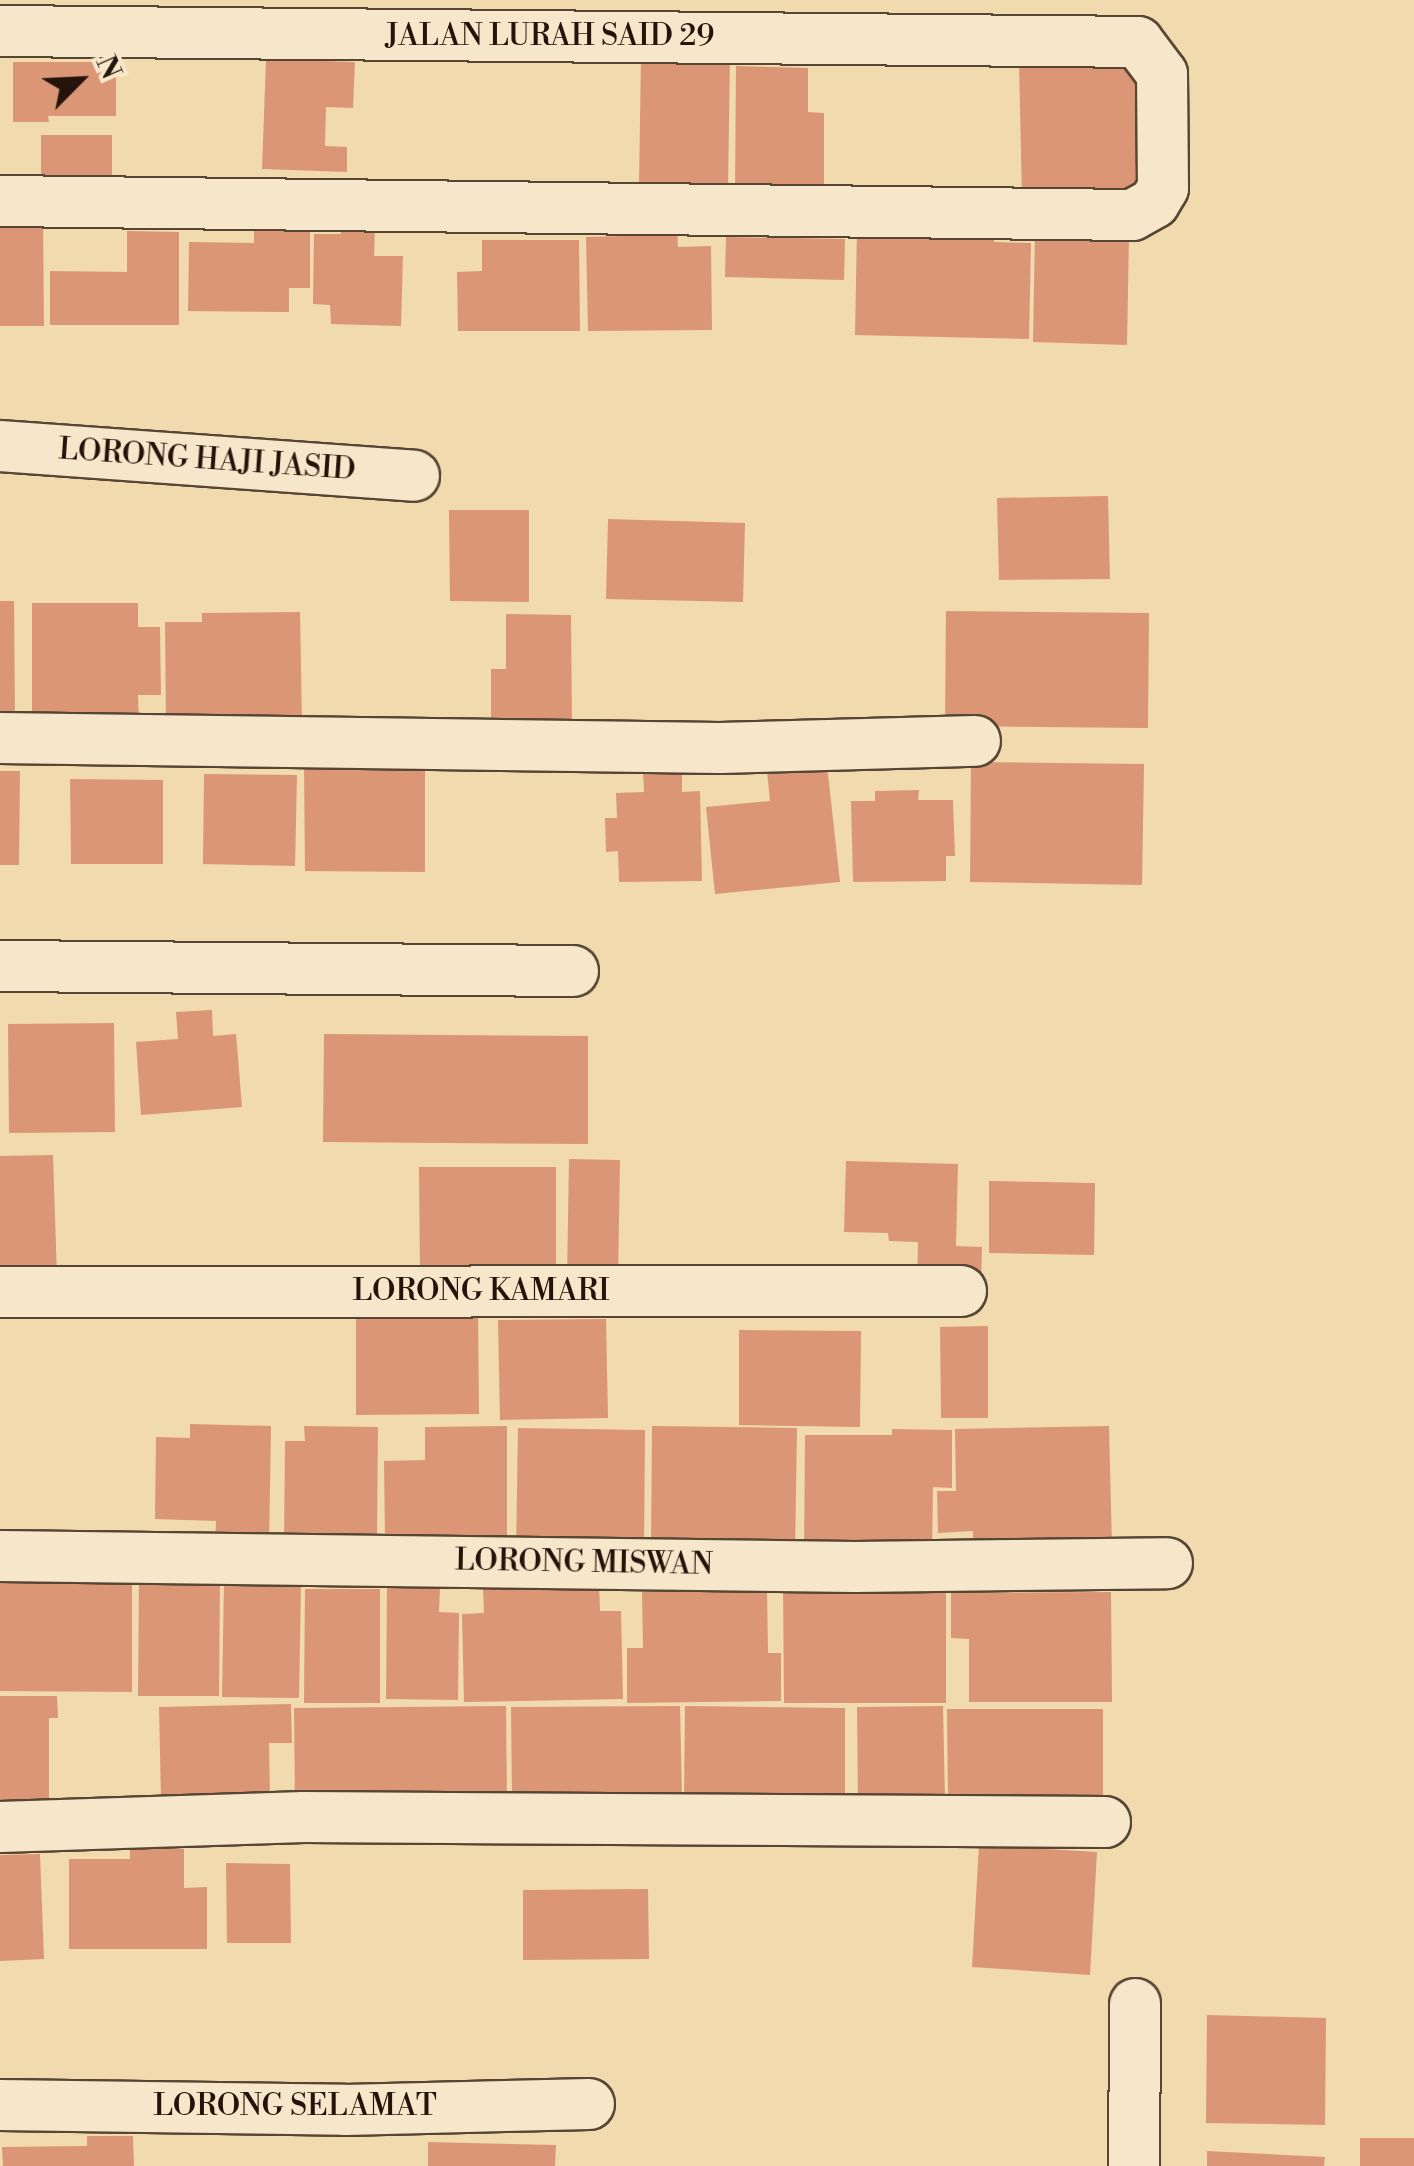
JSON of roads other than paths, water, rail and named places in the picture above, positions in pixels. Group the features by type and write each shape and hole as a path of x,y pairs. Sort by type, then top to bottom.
{"street":[{"name":"JALAN LURAH SAID 29","path":"0,31 1138,42 1162,74 1164,188 1154,204 1132,215 0,201"},
{"name":"LORONG HAJI JASID","path":"0,446 414,476"},
{"path":"0,738 720,748 975,741"},
{"path":"0,966 573,970"},
{"name":"LORONG KAMARI","path":"0,1292 962,1291"},
{"name":"LORONG MISWAN","path":"0,1556 855,1566 1168,1563"},
{"path":"0,1827 304,1817 1106,1822"},
{"path":"1134,2166 1135,2004"},
{"name":"LORONG SELAMAT","path":"0,2105 346,2110 589,2104"}]}
